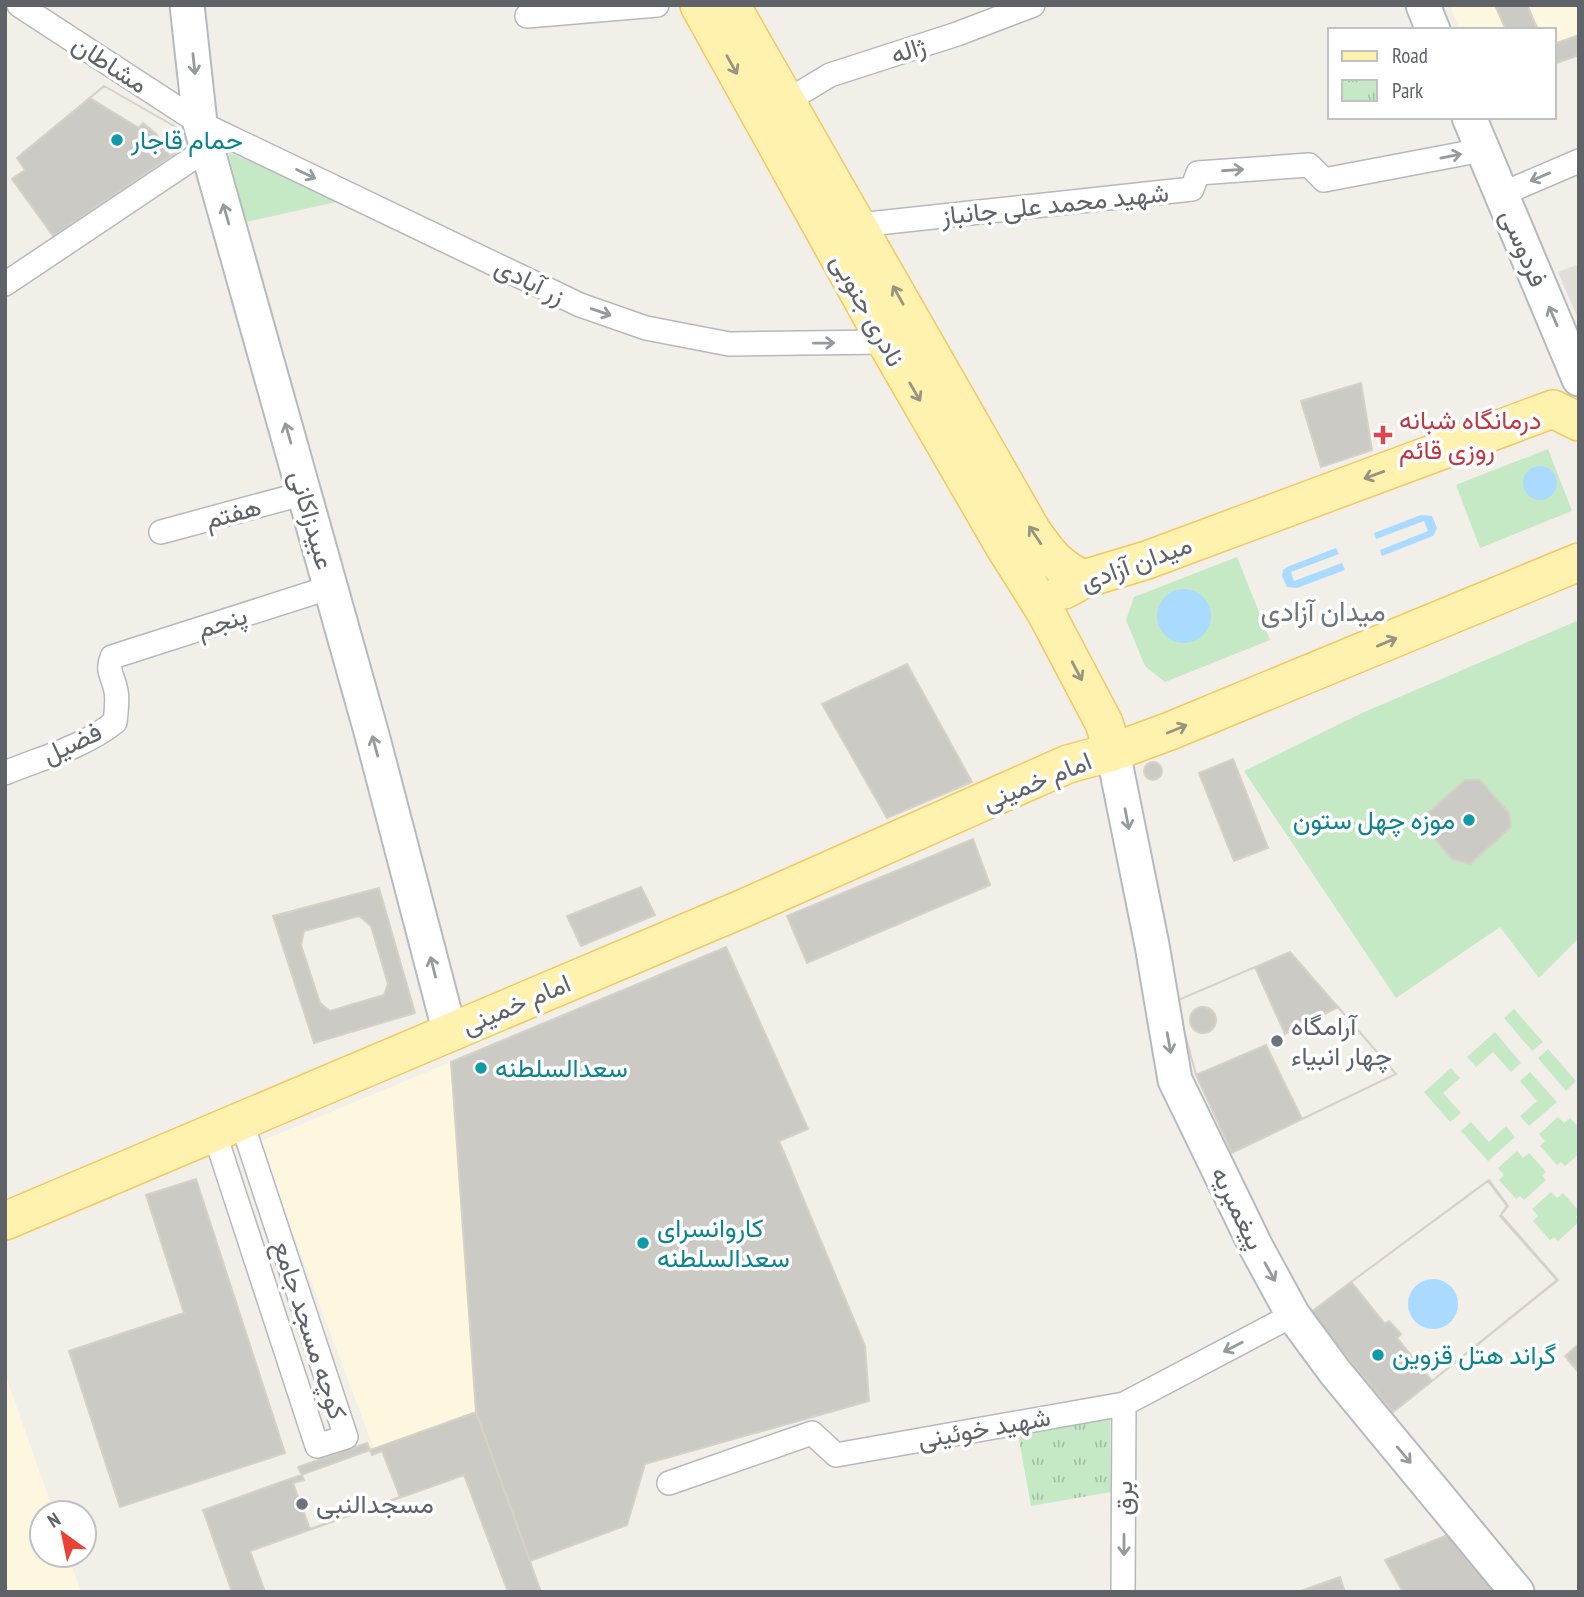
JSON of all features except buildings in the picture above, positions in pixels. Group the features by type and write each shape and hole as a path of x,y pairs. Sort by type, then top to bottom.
{"main road":[{"name":"عبیدزاکانی","path":"187,5 204,135 331,587 450,1033"},
{"name":"نادری جنوبی","path":"699,5 886,342 1039,601"},
{"name":"نادری جنوبی","path":"732,5 1032,531 1049,555 1072,573"},
{"path":"1423,5 1432,28"},
{"name":"فردوسی","path":"1470,119 1579,380"},
{"name":"میدان آزادی","path":"1039,601 1058,594 1072,573 1147,560 1553,409 1579,422"},
{"path":"1039,601 1104,723 1112,752 1170,731 1579,562"},
{"name":"امام خمینی","path":"9,1217 744,908 1068,764 1112,752"},
{"name":"امام خمینی","path":"9,1217 232,1138 1074,782 1112,752"},
{"name":"پیغمبریه","path":"1112,752 1152,945 1175,1080 1256,1247 1293,1315 1335,1372 1517,1592"}],"street":[{"name":"مشاطان","path":"19,5 204,135"},
{"path":"527,16 657,5"},
{"name":"ژاله","path":"787,101 830,75 957,34 1033,5"},
{"path":"5,284 204,135"},
{"name":"زر آبادی","path":"204,135 580,306 646,328 729,344 886,342"},
{"name":"شهید محمد علی جانباز","path":"859,225 1192,189 1198,173 1309,164 1324,180 1482,150"},
{"path":"1502,194 1579,161"},
{"name":"هفتم","path":"161,533 305,493"},
{"name":"پنجم","path":"112,657 331,587"},
{"name":"فضیل","path":"5,773 86,740 115,722 116,689 109,666 112,657"},
{"name":"کوچه مسجد جامع","path":"232,1138 346,1437 317,1446 232,1138"},
{"name":"شهید خوئینی","path":"669,1483 812,1433 836,1454 1124,1404 1293,1315"},
{"name":"برق","path":"1123,1592 1124,1404"}],"shaded area":[{"path":"1579,5 1579,55 1556,63 1556,28 1459,28 1450,6"},
{"path":"1579,264 1579,321 1558,272"},
{"path":"451,1062 476,1412 374,1449 259,1142"},
{"path":"5,1374 49,1499 28,1499 28,1569 73,1569 81,1592 5,1592"}],"green space":[{"path":"228,152 341,201 246,222"},
{"path":"1548,449 1572,511 1480,548 1456,485","holes":["1545,467 1554,473 1528,495 1524,485"]},
{"path":"1237,557 1270,640 1165,682 1145,666 1126,620 1134,597"},
{"path":"1579,620 1579,938 1539,978 1500,927 1396,998 1244,771 1362,713"},
{"path":"1514,1009 1543,1042 1532,1051 1504,1018"},
{"path":"1495,1032 1521,1063 1511,1072 1493,1052 1476,1067 1467,1057"},
{"path":"1548,1049 1576,1081 1566,1091 1538,1058"},
{"path":"1451,1068 1460,1078 1443,1093 1461,1113 1450,1122 1424,1092"},
{"path":"1530,1072 1557,1102 1529,1126 1520,1116 1537,1101 1520,1081"},
{"path":"1558,1117 1564,1123 1570,1118 1579,1127 1579,1154 1565,1166 1561,1162 1557,1165 1540,1146 1545,1141 1539,1134"},
{"path":"1471,1122 1489,1142 1506,1126 1515,1137 1488,1161 1461,1131"},
{"path":"1517,1151 1523,1158 1529,1153 1546,1172 1542,1176 1546,1180 1524,1200 1520,1196 1516,1199 1499,1180 1504,1175 1498,1168"},
{"path":"1551,1192 1557,1198 1563,1193 1579,1211 1576,1217 1579,1222 1558,1241 1554,1237 1550,1240 1533,1221 1538,1216 1532,1209"},
{"path":"1110,1417 1111,1492 1031,1506 1018,1434"}],"water":[{"path":"1540,466 1552,471 1557,483 1552,495 1540,500 1528,495 1523,483 1528,471"},
{"path":"1421,515 1432,516 1437,528 1433,536 1382,556 1380,550 1428,531 1424,521 1376,539 1374,533"},
{"path":"1336,548 1339,554 1291,572 1294,581 1342,563 1345,570 1297,588 1287,587 1282,576 1283,570"},
{"path":"1184,589 1203,597 1211,616 1203,635 1184,643 1165,635 1157,616 1165,597"},
{"path":"1433,1279 1451,1286 1458,1304 1451,1322 1433,1329 1415,1322 1408,1304 1415,1286"}],"place":[{"name":"حمام قاجار","path":"117,140"},
{"name":"درمانگاه شبانه روزی قائم","path":"1383,435"},
{"name":"موزه چهل ستون","path":"1469,820"},
{"name":"آرامگاه چهار انبیاء","path":"1277,1041"},
{"name":"سعدالسلطنه","path":"481,1068"},
{"name":"کاروانسرای سعدالسلطنه","path":"643,1243"},
{"name":"گراند هتل قزوین","path":"1378,1355"},
{"name":"مسجدالنبی","path":"302,1504"}],"district":[{"name":"میدان آزادی","path":"1323,611"}]}
